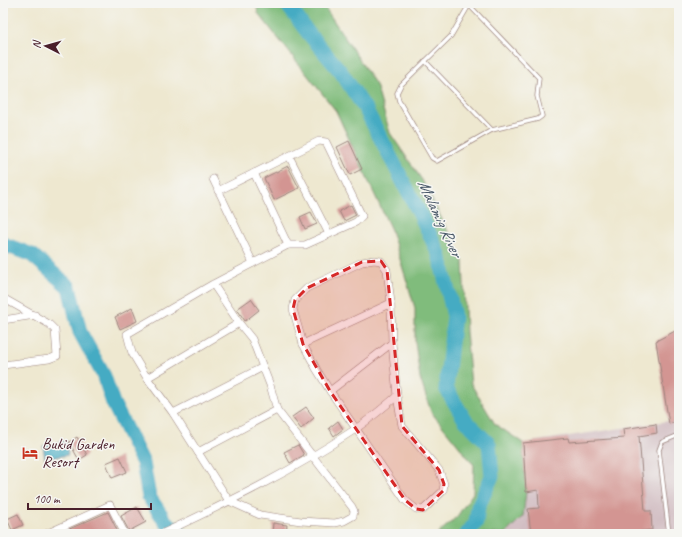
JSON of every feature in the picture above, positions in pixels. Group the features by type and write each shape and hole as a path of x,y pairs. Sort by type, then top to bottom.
{"street":[{"path":"213,284 239,323 252,339 277,410 352,507 354,511 353,516 344,521 335,523 285,519 260,515 229,501 173,413 147,378 132,353 127,334 213,284 288,245 306,245 356,222 362,216 326,142 320,141 218,191"},
{"path":"289,156 329,234"},
{"path":"254,173 288,245"},
{"path":"213,179 253,263"},
{"path":"374,260 380,261 387,270 391,303 392,343 397,396 402,426 439,470 444,484 443,491 423,510 416,509 405,500 330,391 303,344 294,308 295,300 307,288 362,262 374,260"},
{"path":"3,298 49,324 55,330 57,356 49,359 3,365"},
{"path":"303,344 391,303"},
{"path":"3,320 34,315"},
{"path":"147,378 239,323"},
{"path":"330,391 392,343"},
{"path":"173,413 263,367"},
{"path":"163,533 229,501 312,457 356,429 397,396"},
{"path":"198,452 277,410"},
{"path":"46,534 110,505 125,534"}],"lane":[{"path":"469,4 539,78 537,96 542,116 538,119 492,130 437,161 432,158 399,101 397,93 401,85 451,36 469,4"},
{"path":"425,61 492,130"},
{"path":"670,534 659,450 662,442 679,435"}],"highlighted area":[{"path":"381,261 387,270 402,426 439,470 444,484 443,491 423,510 416,509 405,500 330,391 303,344 293,309 295,300 307,288 362,262"}],"shaded area":[{"path":"679,329 679,534 505,534 523,516 526,492 523,443 668,421 656,341"}],"green space":[{"path":"256,3 322,3 376,85 390,133 422,180 463,261 466,332 471,384 495,424 523,443 526,492 523,516 505,534 437,534 456,518 473,493 474,465 431,412 420,378 415,342 415,308 391,230 336,111 258,13"}],"water":[{"path":"66,441 68,455 45,459 43,446"}],"building":[{"path":"349,141 362,169 350,175 337,147"},
{"path":"288,166 299,188 274,200 264,178"},
{"path":"351,205 356,215 344,221 339,211"},
{"path":"311,212 317,224 305,229 300,217"},
{"path":"251,299 259,310 245,321 237,309"},
{"path":"132,308 137,321 120,329 115,317"},
{"path":"679,329 679,420 669,424 656,341"},
{"path":"306,407 314,418 301,429 292,417"},
{"path":"338,421 343,429 334,436 329,428"},
{"path":"656,424 657,433 639,436 645,511 651,511 652,530 641,531 642,534 531,534 528,509 539,508 538,490 526,492 523,443 568,438 569,442 624,438 623,429"},
{"path":"77,437 87,455 79,460 69,442"},
{"path":"298,445 304,455 290,463 284,452"},
{"path":"120,457 127,472 112,478 106,463"},
{"path":"137,507 146,522 129,531 121,516"},
{"path":"108,512 119,534 58,534 92,519"},
{"path":"18,514 23,525 12,530 7,519"},
{"path":"273,523 287,525 286,534 272,534"}],"waterway":[{"name":"Malamig River","path":"286,3 309,34 341,72 366,110 439,254 454,316 446,388 465,420 489,444 492,476 478,507 476,522 467,534"},
{"path":"3,244 32,255 69,287 80,332 104,376 113,403 143,463 149,497 166,522 181,534"}],"place":[{"name":"Bukid Garden Resort","path":"30,453"}]}
